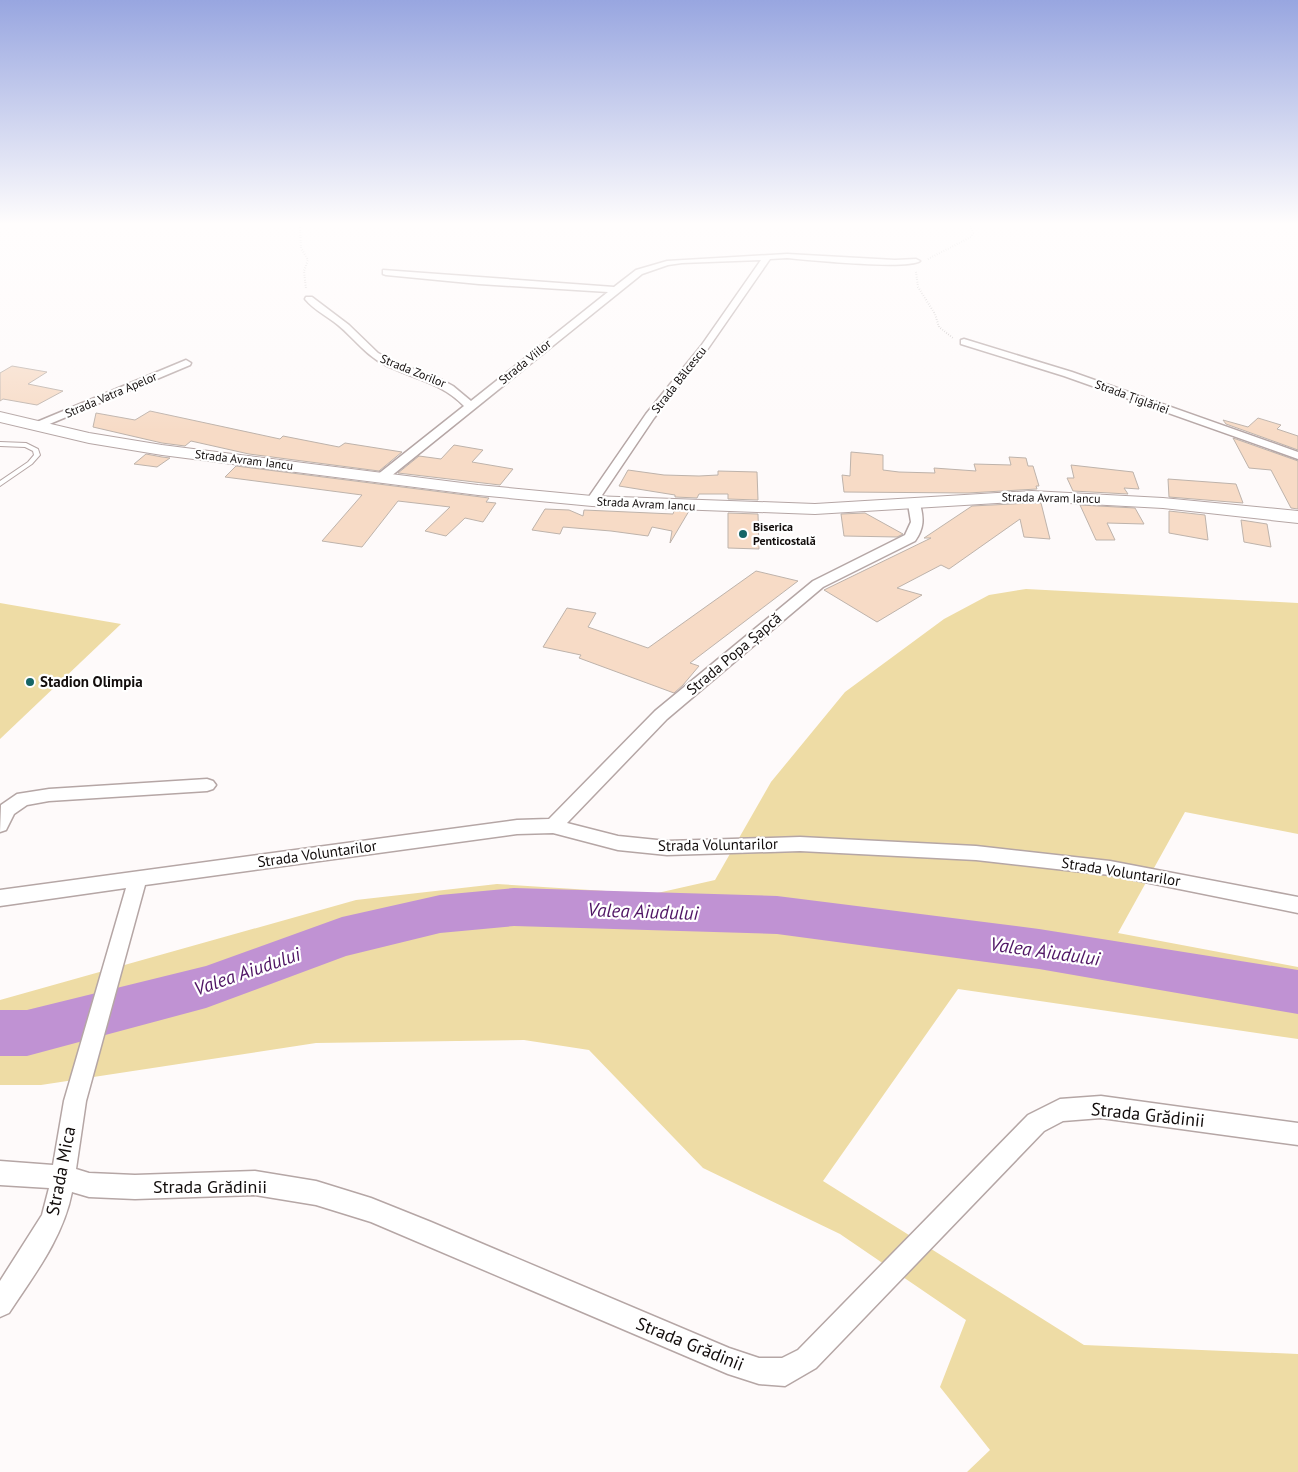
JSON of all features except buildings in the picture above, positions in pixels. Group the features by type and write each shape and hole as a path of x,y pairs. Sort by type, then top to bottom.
{"main road":[{"name":"Strada Avram Iancu","path":"0,417 89,438 162,450 381,478 592,501 718,507 814,508 914,504 1032,496 1163,503 1298,517"}],"street":[{"name":"Strada Viilor","path":"381,478 611,294"},
{"name":"Strada Bălcescu","path":"592,501 650,416 704,348 743,294"},
{"name":"Strada Zorilor","path":"309,299 346,327 365,350 398,367 446,384 454,389 470,406"},
{"name":"Strada Țiglăriei","path":"964,342 1068,374 1298,456"},
{"name":"Strada Vatra Apelor","path":"36,426 186,363"},
{"name":"Strada Popa Șapcă","path":"553,826 662,715 818,584 910,538 917,530 918,520 914,504"},
{"path":"0,824 7,810 23,799 207,785"},
{"name":"Strada Voluntarilor","path":"0,898 517,827 553,826 618,843 667,848 800,844 976,852 1110,868 1298,905"},
{"name":"Strada Mica","path":"0,1304 53,1220 60,1194 75,1101 138,878"},
{"name":"Strada Grădinii","path":"0,1173 62,1177 89,1185 135,1187 255,1183 316,1192 371,1210 431,1234 728,1360 759,1371 785,1372 807,1358 1036,1123 1060,1110 1101,1107 1298,1134"}],"lane":[{"path":"0,444 30,446 36,450 37,456 0,484"}],"path":[{"path":"307,294 309,299"},
{"path":"922,294 935,314 939,327 946,335 964,342"}],"shaded area":[{"path":"1026,589 1298,603 1298,834 1185,812 1118,933 1298,967 1298,1039 958,989 823,1181 1084,1345 1298,1354 1298,1472 967,1472 990,1450 940,1387 966,1320 840,1234 703,1168 589,1050 524,1040 316,1043 41,1085 0,1085 0,1000 356,900 497,884 653,894 715,880 771,782 845,692 944,619 989,595"},
{"name":"Stadion Olimpia","path":"0,603 121,624 0,739"}],"waterway":[{"name":"Valea Aiudului","path":"0,1033 27,1033 206,987 342,937 440,914 514,907 777,915 1039,949 1298,992"}],"place":[{"name":"Biserica Penticostală","path":"743,534"},
{"name":"Stadion Olimpia","path":"30,682"}]}
